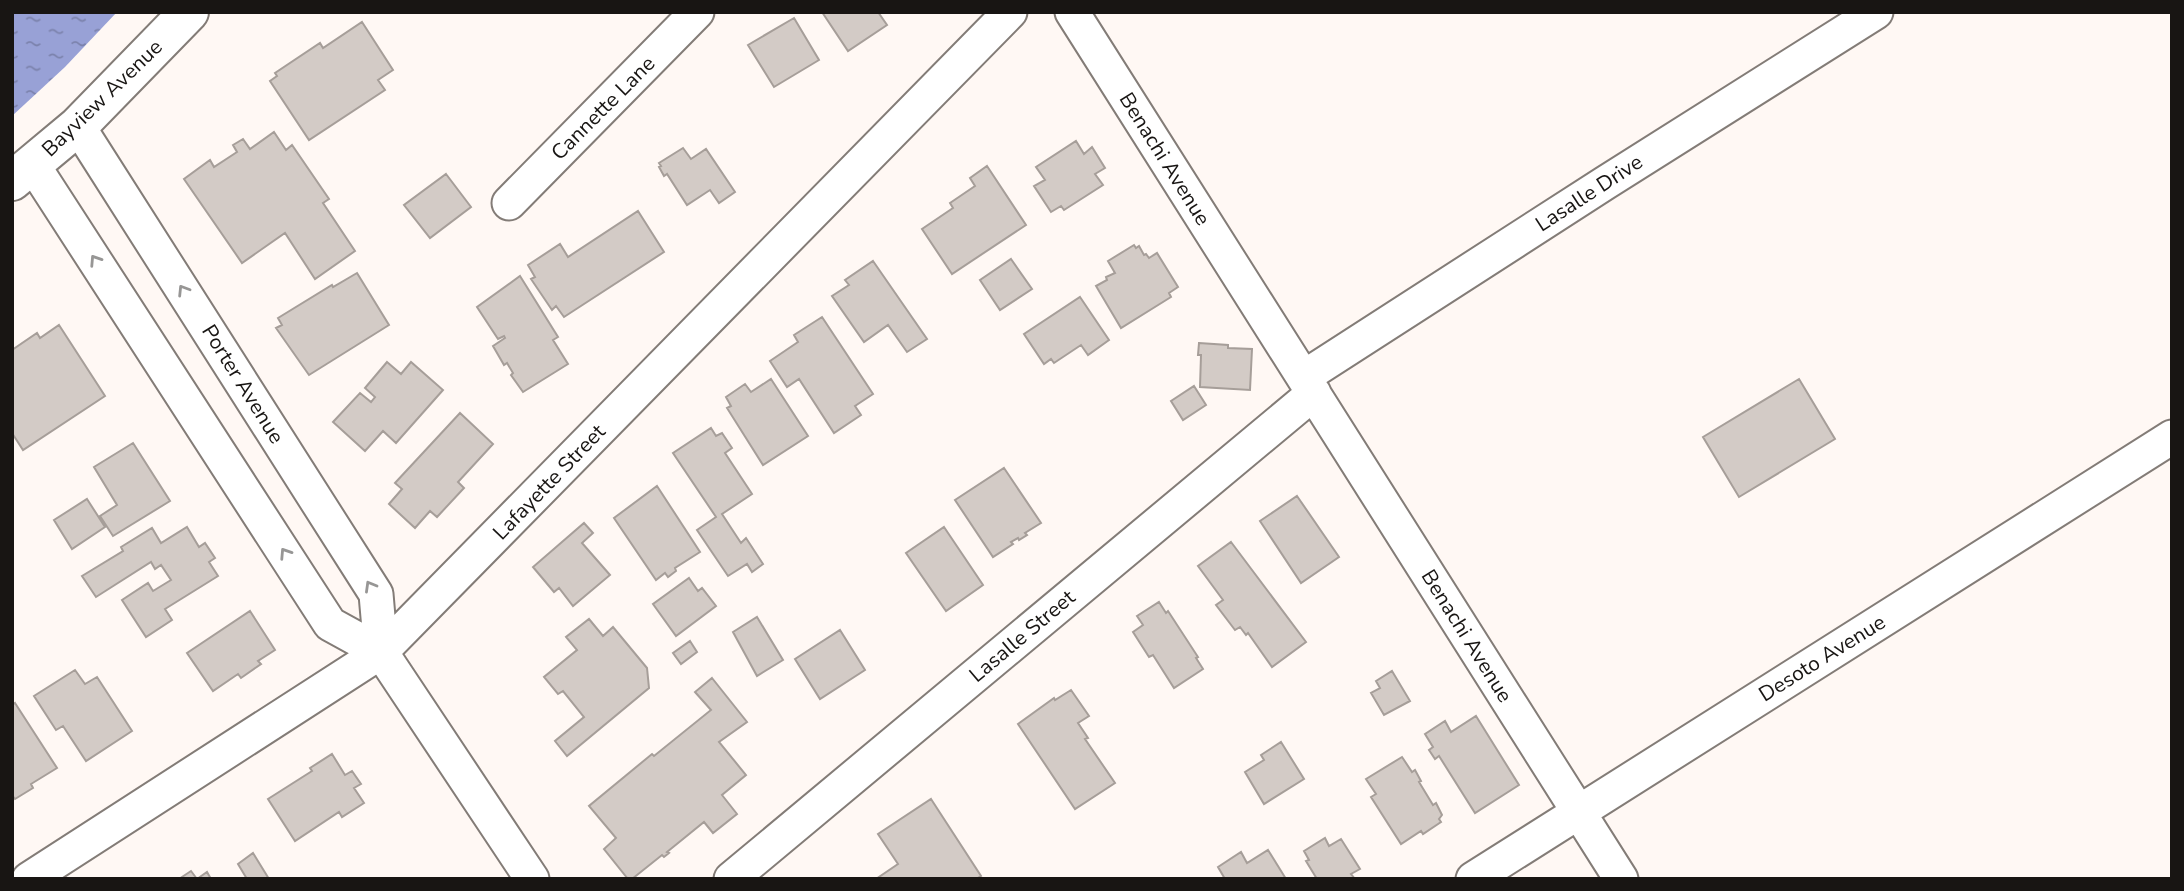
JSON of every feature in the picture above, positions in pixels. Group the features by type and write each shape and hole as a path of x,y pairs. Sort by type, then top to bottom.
{"street":[{"name":"Bayview Avenue","path":"23,173 78,126 189,12"},
{"name":"Cannette Lane","path":"509,203 697,12"},
{"name":"Lafayette Street","path":"29,879 381,652 1010,12"},
{"name":"Benachi Avenue","path":"1072,12 1622,879"},
{"name":"Lasalle Drive","path":"1309,385 1605,183 1876,12"},
{"name":"Porter Avenue","path":"78,126 376,594 381,652"},
{"name":"Porter Avenue","path":"23,173 330,624 381,652 531,879"},
{"name":"Lasalle Street","path":"731,879 1309,385"},
{"name":"Desoto Avenue","path":"1474,879 2172,437"}],"water":[{"path":"12,12 117,12 65,67 12,116"}],"building":[{"path":"822,12 878,12 887,25 848,51"},
{"path":"794,18 819,60 774,87 748,45"},
{"path":"362,22 393,70 378,80 385,90 309,140 270,81 277,76 275,73 320,43 323,48"},
{"path":"274,132 286,150 292,145 329,199 323,203 355,251 315,279 285,233 242,263 184,179 210,160 214,167 237,152 233,145 243,139 250,149"},
{"path":"1076,141 1084,154 1092,147 1105,168 1095,174 1103,185 1064,210 1061,206 1051,212 1034,186 1045,180 1036,167"},
{"path":"683,148 691,159 706,149 735,192 719,203 710,190 687,205 667,174 664,176 659,167 659,163"},
{"path":"987,166 1026,225 952,274 922,229 953,208 950,203 975,186 970,178"},
{"path":"446,174 471,207 430,238 404,205"},
{"path":"638,211 664,252 564,317 556,306 552,310 531,279 535,277 528,265 560,244 568,257"},
{"path":"1134,245 1136,248 1139,246 1149,258 1157,253 1178,287 1169,293 1171,297 1121,328 1096,286 1115,273 1108,261"},
{"path":"1011,259 1032,289 1000,310 980,280"},
{"path":"873,261 927,339 907,352 888,325 864,342 832,296 849,285 845,280"},
{"path":"357,273 389,325 309,375 276,328 282,325 278,318"},
{"path":"520,276 558,337 553,340 568,364 523,392 511,375 513,373 507,363 504,365 493,346 505,338 504,336 498,339 477,307"},
{"path":"1080,297 1109,340 1088,355 1081,345 1054,363 1051,359 1044,364 1024,334"},
{"path":"822,317 873,394 855,406 861,415 834,433 799,379 787,387 770,361 798,342 794,335"},
{"path":"59,325 105,396 23,450 12,433 12,350 37,333 40,338"},
{"path":"1199,343 1252,349 1250,390 1200,387"},
{"path":"387,362 401,374 411,362 443,390 396,443 383,431 365,451 333,422 360,393 371,402 375,397 365,388"},
{"path":"771,379 808,436 763,465 727,408 731,406 726,397 745,384 751,392"},
{"path":"1799,379 1835,439 1739,497 1703,437"},
{"path":"1194,386 1206,405 1183,420 1171,401"},
{"path":"460,413 493,444 458,482 464,488 437,517 430,511 415,528 389,504 402,489 395,483"},
{"path":"711,428 716,436 722,433 732,448 725,453 752,494 722,514 741,543 746,538 763,564 752,572 747,564 728,576 697,530 716,517 673,453"},
{"path":"133,443 170,501 113,536 100,516 117,505 94,467"},
{"path":"1004,468 1041,523 993,557 955,500"},
{"path":"657,486 700,552 675,568 676,571 668,577 665,573 656,580 614,518"},
{"path":"1297,496 1339,557 1301,583 1260,521"},
{"path":"87,499 105,527 72,549 54,520"},
{"path":"584,523 593,533 582,543 610,575 573,606 559,588 554,592 533,567"},
{"path":"187,527 199,547 205,543 215,558 209,562 218,576 165,609 172,620 146,637 122,600 148,583 153,591 171,580 161,565 155,569 151,562 96,597 82,576 123,551 121,547 152,528 161,543"},
{"path":"944,527 983,585 946,611 906,553"},
{"path":"1231,542 1306,642 1272,667 1248,633 1246,635 1240,627 1235,630 1216,605 1223,600 1198,566"},
{"path":"689,578 698,591 702,588 716,606 676,636 653,604"},
{"path":"1159,602 1166,613 1168,611 1203,669 1174,688 1153,655 1149,657 1133,632 1143,625 1137,616"},
{"path":"250,611 275,650 258,661 261,664 241,678 238,674 213,691 187,653"},
{"path":"757,617 783,660 757,676 733,632"},
{"path":"589,619 603,636 613,627 647,668 649,688 567,756 555,741 584,717 563,691 558,694 544,677 577,650 566,637"},
{"path":"840,630 865,670 820,699 795,659"},
{"path":"690,641 697,652 681,664 673,653"},
{"path":"75,670 85,684 97,677 132,731 86,761 63,726 56,730 34,696"},
{"path":"1392,671 1410,701 1384,715 1371,693 1380,688 1376,681"},
{"path":"712,678 747,722 719,742 746,775 722,795 737,814 713,833 704,822 664,857 662,855 632,879 628,879 604,849 616,838 589,806 711,710 695,692"},
{"path":"1071,690 1089,716 1078,723 1088,738 1085,739 1115,783 1075,809 1018,724 1054,698 1055,700"},
{"path":"15,703 57,768 31,784 33,788 15,799 12,795 12,705"},
{"path":"1476,716 1519,785 1475,813 1439,756 1435,759 1429,750 1433,747 1425,734 1445,721 1451,732"},
{"path":"1281,742 1304,779 1264,804 1245,772 1264,760 1261,755"},
{"path":"332,754 345,775 352,771 361,784 354,788 364,803 342,817 339,812 295,841 268,799 312,771 310,768"},
{"path":"1402,757 1412,772 1415,770 1421,781 1419,782 1442,815 1439,819 1441,822 1401,844 1371,797 1376,794 1366,779"},
{"path":"931,799 981,876 976,879 876,879 898,864 878,834"},
{"path":"1325,838 1329,846 1341,839 1360,869 1351,874 1355,879 1317,879 1306,861 1309,860 1304,851"},
{"path":"1268,850 1286,879 1225,879 1218,867 1241,852 1247,863"},
{"path":"253,853 269,879 247,879 238,864"},
{"path":"191,871 197,879 179,879"},
{"path":"207,872 211,879 197,879"}]}
